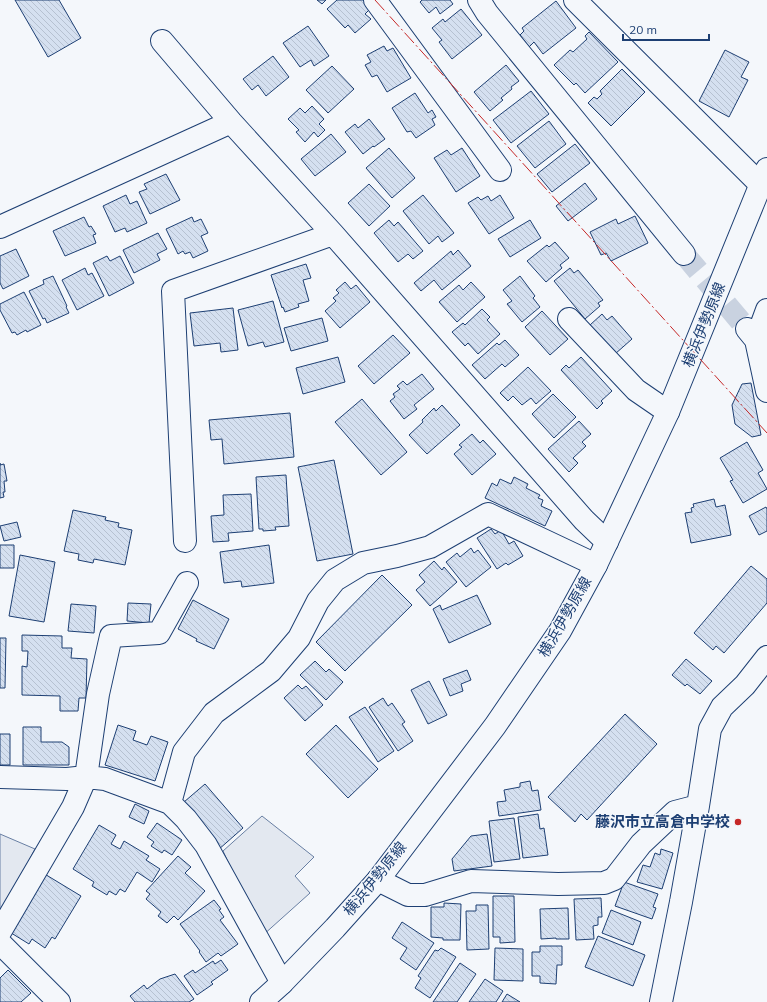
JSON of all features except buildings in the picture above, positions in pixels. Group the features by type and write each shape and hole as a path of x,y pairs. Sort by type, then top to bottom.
{"street":[{"path":"375,0 500,170"},
{"path":"479,0 487,13 684,254"},
{"path":"575,0 764,177"},
{"path":"162,41 231,122 333,234 579,514 607,542"},
{"path":"0,227 231,122"},
{"name":"横浜伊勢原線","path":"261,1002 282,983 335,928 378,880 495,726 560,631 596,565 668,412 764,177"},
{"path":"185,542 173,291 333,234"},
{"path":"767,310 751,335 767,391"},
{"path":"569,319 636,390 668,412"},
{"path":"170,803 184,752 214,713 271,671 299,638 318,601 335,580 363,562 397,556 430,547 488,514 596,565"},
{"path":"0,932 73,807 86,777 98,694 111,636 159,633 187,583"},
{"path":"661,1002 682,902 710,729 722,707 745,685 767,657"},
{"path":"0,777 67,779 86,777 105,779 170,803 186,819 206,845 282,983"},
{"path":"378,880 408,895 425,895 470,881 558,884 604,883 614,879 641,844 675,812 698,806"},
{"path":"0,942 59,1002"}],"shaded area":[{"path":"262,816 314,857 295,876 310,893 262,936 223,851"},
{"path":"0,834 35,849 0,916"}],"tunnel":[{"path":"684,254 747,329"}],"power":[{"path":"375,0 767,433"}],"place":[{"name":"藤沢市立高倉中学校","path":"738,822"}]}
